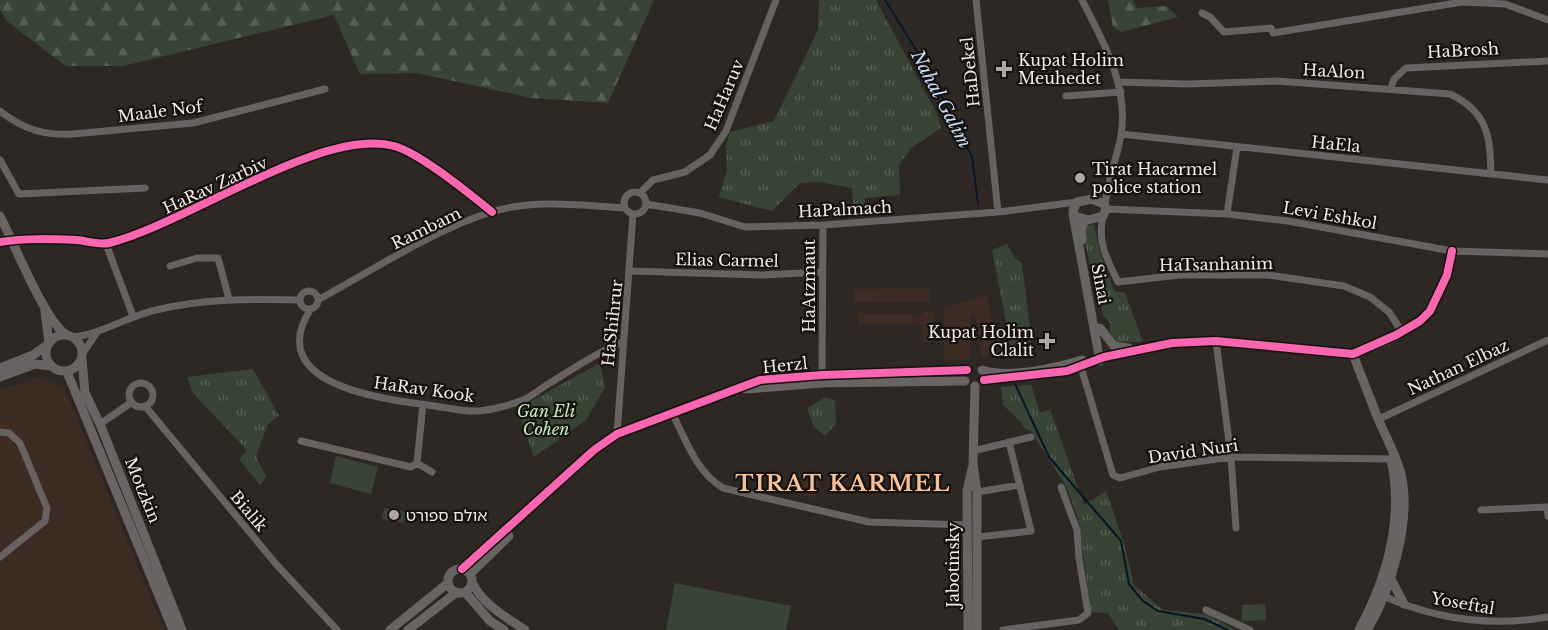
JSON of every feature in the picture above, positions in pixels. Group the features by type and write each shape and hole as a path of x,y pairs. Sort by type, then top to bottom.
{"street":[{"name":"HaHaruv","path":"640,193 653,180 685,172 710,155 726,131 776,0"},
{"name":"HaDekel","path":"976,0 998,212"},
{"path":"1082,0 1119,82 1121,134 1107,187 1105,211"},
{"path":"1202,13 1210,17 1224,32 1271,28 1274,33 1462,2 1505,4 1548,20"},
{"name":"HaBrosh","path":"1391,88 1394,79 1406,68 1548,61"},
{"name":"HaAlon","path":"1119,82 1187,84 1277,81 1450,94 1469,105 1486,129 1490,142 1491,174"},
{"name":"Maale Nof","path":"0,111 15,123 32,130 54,135 73,134 193,123 325,89"},
{"path":"1066,96 1120,92"},
{"name":"HaEla","path":"1121,134 1548,180"},
{"name":"HaRav Zarbiv","path":"0,242 79,240 106,244 177,219 238,188 323,151 372,145 394,146 407,152 492,212"},
{"path":"1227,214 1237,147"},
{"path":"0,160 19,194 145,189"},
{"path":"1105,211 1085,220 1074,209 1097,200 1107,187"},
{"path":"640,193 646,204 643,211 633,214 624,208 628,195 640,193"},
{"path":"1097,200 1105,211"},
{"name":"Rambam","path":"310,310 315,307 318,300 442,233 492,212 558,204 624,208"},
{"name":"HaPalmach","path":"646,204 700,213 745,227 823,225 1048,207 1074,209"},
{"name":"Sinai","path":"1074,209 1101,358"},
{"name":"Levi Eshkol","path":"1105,211 1227,214 1288,221 1452,250 1548,254"},
{"name":"HaTsanhanim","path":"1105,211 1100,229 1102,249 1118,282 1180,275 1268,275 1344,286 1370,297 1389,312 1402,332"},
{"name":"HaShihrur","path":"617,434 633,214"},
{"path":"0,216 44,305 62,332 80,343 82,356"},
{"name":"Sinai","path":"1085,220 1081,237 1100,328 1101,358"},
{"name":"HaAtzmaut","path":"822,379 823,225"},
{"path":"106,244 133,316"},
{"path":"1101,358 1081,367 1050,375 984,380 975,386 965,381 966,370 974,366 994,373 1038,370 1172,343 1216,341 1353,354 1402,332 1420,321 1438,300 1448,276 1452,250"},
{"path":"170,266 197,258 218,258 229,298"},
{"name":"Elias Carmel","path":"630,271 762,275 823,272"},
{"name":"Rambam","path":"70,336 98,331 133,316 182,304 229,298 299,300 304,292 310,291 316,294 318,300"},
{"path":"299,300 301,306 310,310"},
{"path":"44,305 48,344 46,357 51,366"},
{"name":"HaRav Kook","path":"310,310 303,321 301,340 302,357 310,369 352,391 380,399 478,411 523,400 600,351 622,342"},
{"path":"1100,328 1114,346 1138,349"},
{"path":"0,377 35,364 51,366 67,372 76,368 98,331"},
{"path":"0,368 33,355 60,335 70,336"},
{"name":"Nathan Elbaz","path":"1379,419 1548,340"},
{"path":"1216,341 1231,457 1236,528"},
{"path":"1353,354 1402,483 1401,532 1390,578 1359,630"},
{"name":"Motzkin","path":"82,356 85,393 100,424 182,630"},
{"name":"David Nuri","path":"1081,367 1113,475 1120,478 1160,467 1231,457 1391,459"},
{"name":"Herzl","path":"822,379 966,370"},
{"path":"982,370 984,380"},
{"name":"Motzkin","path":"67,372 173,630"},
{"name":"Herzl","path":"408,630 461,592 468,575 617,434 760,380 965,381"},
{"path":"142,383 149,386 152,393 151,401 144,406 132,402 130,391 134,385 142,383"},
{"name":"Jabotinsky","path":"975,386 973,464 977,492 977,630"},
{"path":"100,424 132,402"},
{"path":"417,463 423,404"},
{"name":"Bialik","path":"144,406 276,564 337,630"},
{"path":"672,413 701,468 710,480 723,488 869,522 968,525"},
{"path":"1367,630 1380,595 1395,519 1395,480 1379,419"},
{"path":"0,432 9,433 20,443 47,508 45,520 0,557"},
{"path":"973,451 1031,437"},
{"path":"301,441 411,467 417,463"},
{"path":"978,537 1031,531 1009,442"},
{"path":"417,463 432,472"},
{"name":"Jabotinsky","path":"968,630 968,491 973,464"},
{"path":"977,492 1020,485"},
{"path":"1003,630 1079,620 1088,614 1077,530 1061,487"},
{"path":"1481,510 1547,507 1548,516"},
{"name":"Herzl","path":"390,630 448,583 450,573 468,575"},
{"path":"468,575 475,590 498,612 525,630"},
{"path":"1390,578 1404,604"},
{"path":"448,583 461,592 490,621 504,630"},
{"name":"Yoseftal","path":"1380,595 1433,613 1497,623 1548,617"},
{"path":"1206,610 1250,630"}],"shaded area":[{"path":"929,288 930,302 854,303 853,289"},
{"path":"987,295 996,354 982,357 975,315 970,317 970,360 944,361 944,308"},
{"path":"922,312 934,312 935,342 923,342 922,324 913,324 913,316 922,315"},
{"path":"858,313 912,313 912,324 858,324"},
{"path":"40,377 64,387 164,630 0,630 0,390"},
{"path":"792,473 820,481 815,498 787,491"}],"green space":[{"path":"0,0 654,0 608,103 532,98 417,73 360,74 334,15 123,66 66,66 8,22 0,10"},
{"path":"819,0 876,0 937,114 941,128 911,148 899,165 900,195 865,198 864,216 854,217 852,188 819,182 800,183 772,211 719,197 727,170 726,146 730,132 774,121 818,30"},
{"path":"1108,0 1133,0 1136,8 1166,6 1178,17 1121,32 1113,27"},
{"path":"1094,224 1099,249 1114,291 1125,293 1143,342 1117,342 1110,332 1110,323 1103,315 1084,239 1086,227"},
{"path":"1007,244 1015,258 1022,263 1032,347 1012,352 992,250"},
{"name":"Gan Eli Cohen","path":"600,363 605,388 586,420 534,457 517,409"},
{"path":"253,369 279,416 268,424 256,456 266,477 260,485 239,459 247,450 193,393 187,377"},
{"path":"1031,385 1040,413 1050,409 1084,505 1106,491 1124,543 1134,585 1163,610 1206,614 1235,630 1119,630 1108,613 1091,612 1079,521 1067,488 1031,431 1025,429 1003,405 1001,387"},
{"path":"826,397 835,401 836,424 825,436 814,427 807,408"},
{"path":"336,456 378,467 371,494 330,483"},
{"name":"אולם ספורט","path":"384,508 406,512 404,523 382,519"},
{"path":"675,583 791,606 786,630 666,630"},
{"path":"1265,604 1266,620 1242,621 1242,605"}],"waterway":[{"name":"Nahal Galim","path":"885,0 929,71 972,157 978,204"},
{"name":"Nahal Galim","path":"1015,384 1049,457 1121,541 1129,584 1143,601 1158,611 1204,619 1228,630"}],"cycle path":[{"path":"0,242 48,239 109,243 140,233 292,163 330,150 364,144 394,146 405,150 445,175 492,212"},
{"path":"984,380 1067,371 1104,357 1172,343 1216,341 1353,354 1396,335 1420,321 1430,311 1447,275 1452,251"},
{"path":"462,569 594,450 617,434 760,380 822,375 967,370"}],"place":[{"name":"Kupat Holim Meuhedet","path":"1004,69"},
{"name":"Tirat Hacarmel police station","path":"1080,178"},
{"name":"Kupat Holim Clalit","path":"1047,341"},
{"name":"אולם ספורט","path":"394,515"}],"district":[{"name":"TIRAT KARMEL","path":"843,483"}]}
